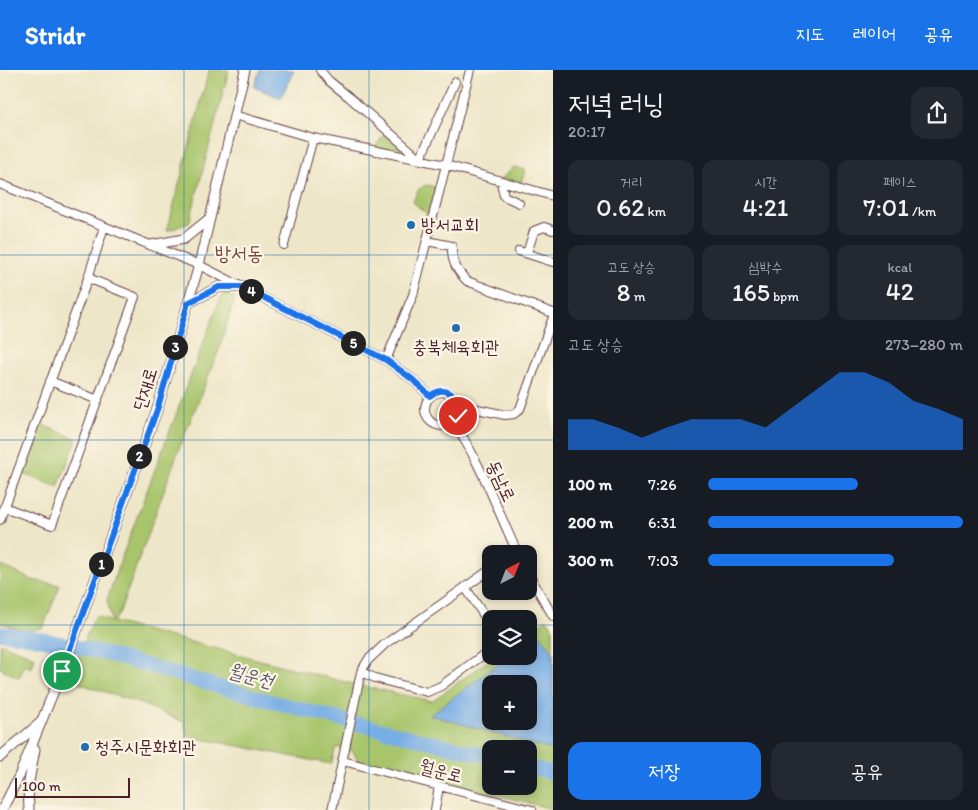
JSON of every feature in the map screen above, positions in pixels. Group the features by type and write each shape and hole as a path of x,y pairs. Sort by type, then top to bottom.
{"street":[{"name":"단재로","path":"42,721 85,611 128,486 158,407 199,265 246,70"},
{"path":"320,70 328,80 420,160"},
{"path":"386,360 413,296 470,70"},
{"path":"420,160 455,82"},
{"path":"234,115 313,138 446,165 553,196"},
{"path":"284,245 313,138"},
{"path":"501,182 504,196 519,203"},
{"path":"0,184 199,265 386,360 412,379 430,396"},
{"path":"151,246 184,239 210,218"},
{"path":"0,520 88,278 104,227"},
{"path":"553,230 544,227 534,231 523,252 553,262"},
{"path":"427,241 452,246 453,260 458,273 467,281 553,313"},
{"path":"4,508 52,525 98,400 135,297 88,278"},
{"path":"188,303 219,287 243,287"},
{"path":"459,405 506,415 514,414 520,409 553,317"},
{"path":"50,381 98,400"},
{"path":"437,392 448,392 457,399 459,405 458,416 453,422 445,426 439,426 429,420 424,410 430,396 437,392"},
{"name":"동남로","path":"453,422 464,438 476,462 513,545"},
{"path":"332,810 361,672 368,660 385,644 482,576"},
{"path":"465,587 482,612"},
{"path":"538,590 553,616"},
{"path":"361,672 375,678 427,692 441,686 482,656"},
{"path":"0,757 42,721"},
{"path":"2,810 20,774 42,721"},
{"path":"29,810 29,776 42,721"},
{"name":"월운로","path":"343,761 532,810"},
{"path":"435,810 439,786"}],"green space":[{"path":"209,70 229,70 189,223 167,231"},
{"path":"385,133 412,155 375,147"},
{"path":"514,167 525,170 521,183 503,180 504,176"},
{"path":"426,185 436,187 428,215 413,202 418,190"},
{"path":"225,293 235,298 218,352 179,449 119,614 113,622 349,683 432,701 482,665 537,665 537,626 547,619 553,628 553,809 496,795 537,795 537,740 482,740 482,792 358,761 353,751 336,747 331,764 187,736 184,722 141,704 75,682 78,657 96,615 112,622 107,600 220,299"},
{"path":"40,424 77,439 58,487 21,473"},
{"path":"0,565 32,580 60,585 43,628 26,631 0,623"},
{"path":"0,643 35,657 32,668 25,665 19,678 0,668"}],"water":[{"path":"260,70 294,70 281,98 254,87"},
{"path":"540,634 553,652 553,750 537,745 537,740 518,740 483,730 537,730 537,675 484,675 497,665 537,665 537,636"},
{"path":"482,676 482,730 430,715"}],"waterway":[{"name":"월운천","path":"0,633 29,637 115,656 293,707 482,755"},
{"name":"월운천","path":"537,769 553,773"}],"place":[{"name":"방서교회","path":"411,225"},
{"name":"충북체육회관","path":"456,328"},
{"name":"청주시문화회관","path":"85,747"}],"district":[{"name":"방서동","path":"239,253"}],"route":[{"path":"62,671 158,407 188,303 219,287 243,287 386,360 412,379 430,396 437,392 448,392 457,399 459,405 458,416"}]}
